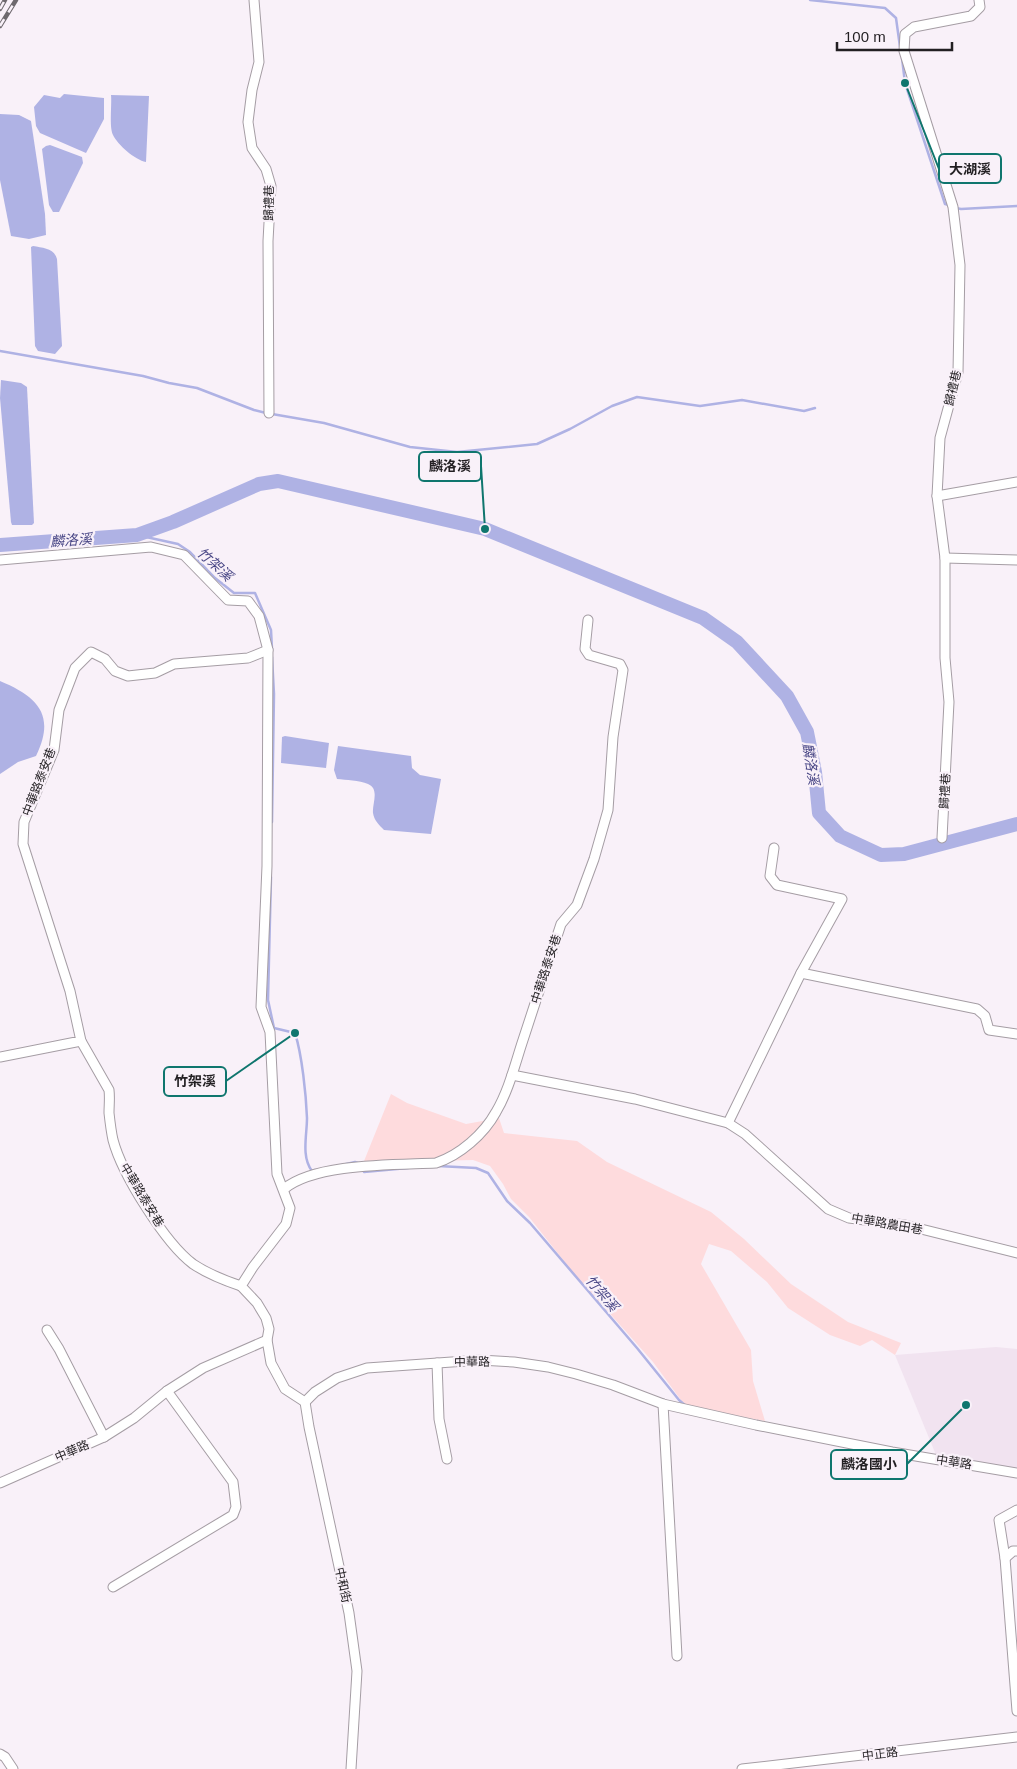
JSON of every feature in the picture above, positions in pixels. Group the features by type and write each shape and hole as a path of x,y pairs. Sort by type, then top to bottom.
{"street":[{"name":"歸禮巷","path":"254,0 259,62 252,90 248,122 252,148 266,169 271,186 268,241 269,413"},
{"name":"歸禮巷","path":"942,838 949,702 945,658 945,558 938,496 940,438 958,372 960,265 953,207 904,50 905,34 914,27 971,16 980,7 979,0"},
{"path":"938,496 1017,482"},
{"path":"0,560 151,547 184,555 228,600 248,601 259,616 268,650 267,866 261,1007 270,1032 277,1174 290,1208 286,1224 241,1286 257,1303 266,1318 269,1329 266,1340 271,1362 285,1389 305,1402"},
{"path":"945,558 1017,560"},
{"name":"中華路泰安巷","path":"284,1189 302,1178 361,1167 436,1163 450,1158 485,1128 496,1112 512,1075 561,924 577,904 594,859 608,810 613,737 623,670 620,664 590,655 585,649 588,620"},
{"name":"中華路泰安巷","path":"241,1286 215,1278 191,1262 168,1239 135,1190 122,1164 113,1140 109,1113 109,1090 81,1041 70,991 23,844 24,822 54,750 59,710 75,668 92,652 104,659 115,671 128,676 155,672 174,664 248,658 268,650"},
{"path":"728,1123 802,974 842,899 777,884 770,876 774,848"},
{"path":"802,974 977,1010 985,1016 989,1030 1017,1034"},
{"path":"0,1057 81,1041"},
{"name":"中華路農田巷","path":"512,1075 635,1099 728,1123 745,1134 828,1209 849,1218 905,1225 1017,1253"},
{"path":"46,1330 59,1349 104,1437"},
{"name":"中華路","path":"0,1483 104,1437 134,1418 167,1391 203,1368 266,1340"},
{"name":"中華路","path":"305,1402 337,1378 354,1371 376,1367 480,1360 548,1367 613,1385 663,1404 892,1452 1017,1473"},
{"path":"437,1363 439,1419 447,1459"},
{"path":"113,1587 233,1515 236,1507 233,1482 167,1391"},
{"name":"中和街","path":"305,1402 350,1613 357,1671 350,1769"},
{"path":"663,1404 677,1656"},
{"path":"1017,1510 999,1520 1005,1558 1017,1711"},
{"path":"1005,1558 1013,1551 1017,1551"},
{"name":"中正路","path":"742,1769 1017,1737"},
{"path":"0,1754 5,1757 13,1769"}],"shaded area":[{"path":"391,1094 407,1103 466,1124 499,1118 504,1133 577,1141 607,1162 711,1212 744,1239 791,1284 848,1322 901,1343 895,1355 872,1340 860,1346 830,1335 788,1308 767,1282 731,1251 709,1244 701,1264 751,1350 753,1381 765,1421 686,1407 653,1362 571,1270 529,1217 511,1199 490,1166 473,1160 431,1161 360,1171"},
{"path":"996,1347 1017,1349 1017,1470 936,1455 895,1355"}],"water":[{"path":"64,94 104,98 104,119 86,153 40,133 36,126 34,107 44,95 60,98"},
{"path":"111,95 149,96 146,162 127,152 113,135 111,127"},
{"path":"0,114 19,115 31,121 45,214 46,235 29,239 11,236 0,180"},
{"path":"50,145 82,157 83,163 59,212 53,212 49,205 42,149"},
{"path":"31,247 51,251 56,255 57,259 62,346 55,354 38,351 35,346"},
{"path":"1,380 21,383 27,387 34,523 32,525 12,525 11,522 0,398"},
{"path":"0,681 13,687 33,701 40,709 44,729 42,742 36,756 18,762 0,774"},
{"path":"282,737 329,743 326,768 281,763"},
{"path":"338,746 411,756 412,768 420,775 441,779 431,834 384,830 374,816 375,793 372,786 352,780 337,779 334,770"}],"waterway":[{"path":"810,0 885,8 896,18 900,47"},
{"path":"902,58 905,83 945,204 949,205"},
{"path":"956,208 1017,206"},
{"path":"0,351 143,376 197,388 266,413"},
{"path":"272,414 324,423 410,447 457,452 537,444 570,429 612,406 637,397 700,406 742,400 804,411 815,408"},
{"name":"麟洛溪","path":"0,545 137,535 173,522 259,484 278,481 485,529 703,618 737,642 787,696 807,732 815,772 819,813 840,836 881,855 904,854 1017,824"},
{"name":"竹架溪","path":"137,535 178,544 190,552 215,578 234,593 255,593 271,630 272,649"},
{"name":"竹架溪","path":"272,657 274,694 272,822"},
{"name":"竹架溪","path":"271,877 268,1000 274,1028 295,1033 300,1052 307,1118 306,1153 312,1171 315,1170"},
{"name":"竹架溪","path":"342,1165 358,1163"},
{"name":"竹架溪","path":"438,1166 476,1168 488,1173 507,1201 530,1223 686,1406"},
{"name":"竹架溪","path":"363,1170 364,1172 408,1168"}],"railway":[{"path":"0,9 5,0"},
{"path":"0,26 16,0"}],"place":[{"name":"大湖溪","path":"905,83"},
{"name":"麟洛溪","path":"485,529"},
{"name":"竹架溪","path":"295,1033"},
{"name":"麟洛國小","path":"966,1405"}]}
